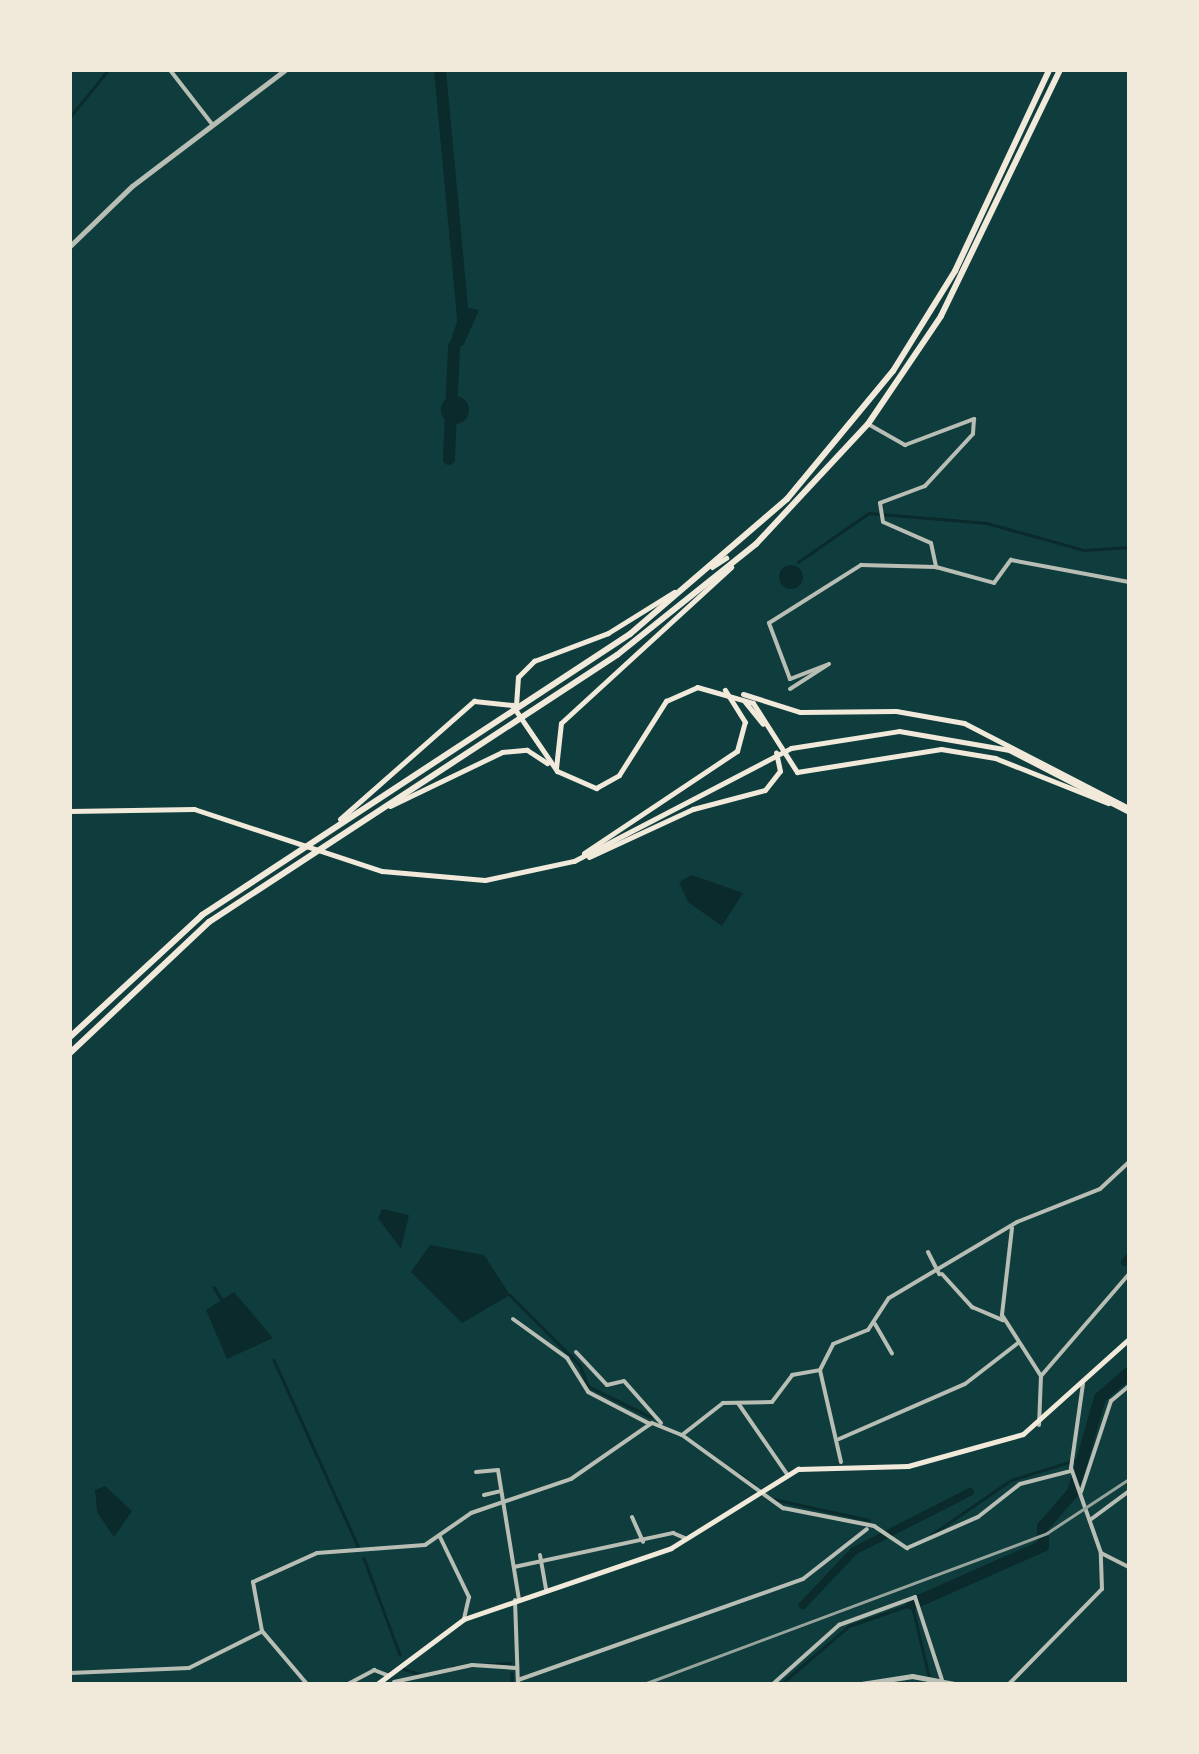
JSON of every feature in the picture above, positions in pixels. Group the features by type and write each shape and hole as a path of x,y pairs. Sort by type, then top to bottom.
{"highway":[{"path":"70,1038 202,914 340,819 564,679 726,558 893,372 955,272 1049,70"},
{"path":"70,1052 182,944 356,822 618,655 732,566 868,424 941,316 1060,70"}],"main road":[{"path":"513,703 534,662 625,624 726,558"},
{"path":"557,771 561,723 732,566"},
{"path":"356,822 502,752 528,750 580,787 608,783 666,701 697,687 723,688 800,712 896,710 964,723 1129,810"},
{"path":"574,861 729,760 746,722 723,688"},
{"path":"736,693 771,738 784,766 806,773 885,752 964,752 1129,810"},
{"path":"340,819 427,750 465,706 484,698 513,703 557,771"},
{"path":"574,861 754,764 868,732 932,733 1009,750 1120,807"},
{"path":"70,810 180,807 284,837 334,857 461,880 574,861 693,809 764,790 784,766"},
{"path":"377,1684 464,1619 685,1538 754,1491 787,1474 840,1462 908,1466 1001,1444 1040,1424 1129,1339"}],"street":[{"path":"170,70 212,124"},
{"path":"70,246 212,124 285,70"},
{"path":"868,424 905,445 935,440 967,415 976,427 924,486 880,509 880,516 931,543 936,568"},
{"path":"790,688 828,664 790,679 769,624 861,565 936,568 1002,583 1011,560 1129,582"},
{"path":"840,1462 820,1370 833,1344 875,1324 889,1298 940,1273 1012,1228 1100,1189 1129,1162"},
{"path":"1003,1320 1012,1228"},
{"path":"928,1252 940,1273 972,1307 1003,1320 1041,1376 1040,1424"},
{"path":"1041,1376 1129,1274"},
{"path":"513,1319 567,1358 588,1392 650,1424"},
{"path":"875,1324 892,1353"},
{"path":"838,1440 965,1384 1018,1343"},
{"path":"576,1352 607,1385 624,1381 661,1423 754,1491 876,1529 892,1544 918,1548 1020,1484 1071,1470"},
{"path":"682,1435 716,1407 772,1402 792,1375 820,1370"},
{"path":"1010,1684 1097,1598 1101,1553 1071,1470 1084,1384"},
{"path":"1080,1491 1110,1401 1129,1386"},
{"path":"738,1403 787,1474"},
{"path":"307,1684 262,1631 252,1582 317,1554 398,1552 440,1536 471,1513 503,1508 571,1479 650,1424 661,1423"},
{"path":"476,1472 498,1470 514,1567 518,1682 803,1579 867,1529"},
{"path":"484,1495 501,1491"},
{"path":"1090,1520 1129,1491"},
{"path":"632,1516 643,1542"},
{"path":"440,1536 469,1597 464,1619"},
{"path":"514,1567 540,1555 685,1538"},
{"path":"1101,1553 1129,1567"},
{"path":"540,1555 546,1591"},
{"path":"773,1684 838,1626 915,1596 939,1680"},
{"path":"70,1672 204,1664 262,1631"},
{"path":"348,1684 374,1670 395,1683 472,1665 516,1668"},
{"path":"860,1684 927,1678 954,1684"}],"water":[{"path":"462,307 479,310 463,346 452,337"},
{"path":"455,396 465,400 469,410 465,420 455,424 445,420 441,410 445,400"},
{"path":"791,565 803,577 791,589 779,577"},
{"path":"692,875 743,893 722,926 688,902 679,882"},
{"path":"382,1209 409,1215 401,1249 378,1218"},
{"path":"430,1245 484,1255 510,1295 462,1323 411,1272"},
{"path":"234,1292 273,1338 227,1359 206,1310"},
{"path":"105,1486 132,1511 114,1537 97,1512 95,1490"}],"waterway":[{"path":"70,117 108,70"},
{"path":"440,70 464,328 454,347 449,459"},
{"path":"798,562 869,513 987,523 1084,550 1129,547"},
{"path":"1125,1262 1129,1257"},
{"path":"214,1287 221,1298"},
{"path":"510,1295 580,1365 588,1386 651,1417"},
{"path":"274,1360 358,1546"},
{"path":"912,1604 1043,1546 1043,1527 1073,1492 1100,1398 1129,1373"},
{"path":"931,1535 1011,1480 1082,1458"},
{"path":"739,1474 754,1485"},
{"path":"803,1605 854,1551 970,1492"},
{"path":"773,1499 869,1520"},
{"path":"364,1558 400,1655"},
{"path":"781,1684 849,1626 912,1604 931,1684"},
{"path":"452,1667 510,1663"},
{"path":"404,1669 420,1674"},
{"path":"512,1673 512,1684"}],"railway":[{"path":"644,1684 1047,1533 1129,1479"}]}
